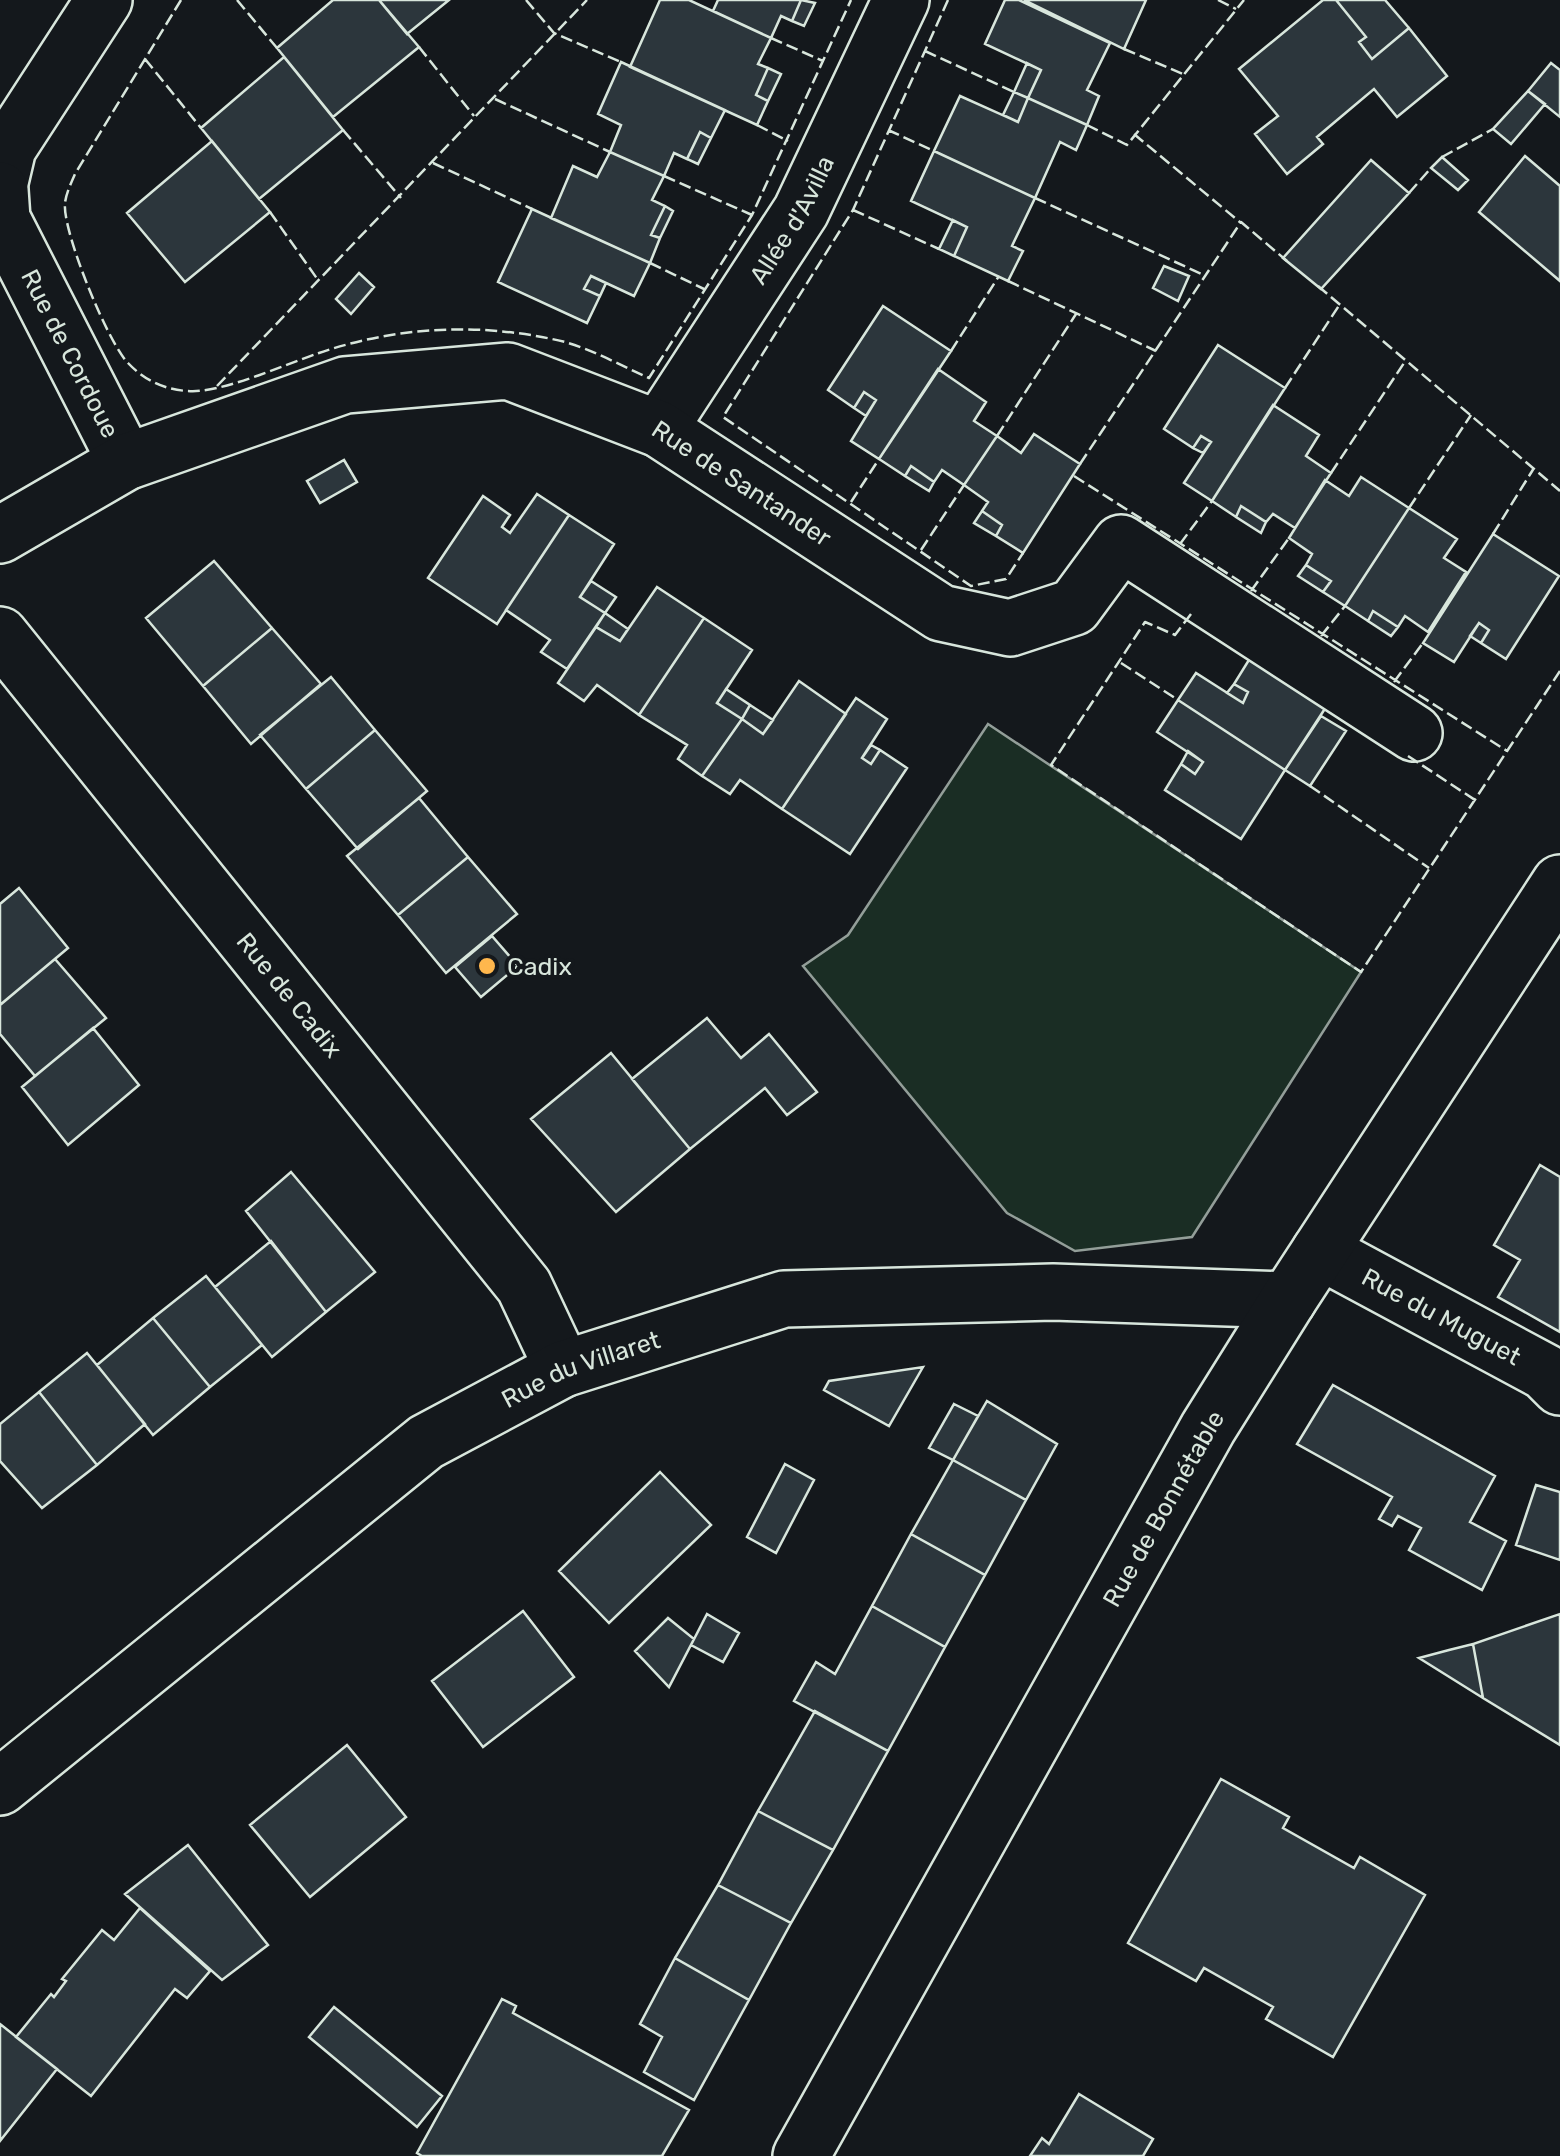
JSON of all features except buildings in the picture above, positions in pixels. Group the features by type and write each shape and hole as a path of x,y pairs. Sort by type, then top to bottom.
{"street":[{"path":"0,182 8,148 104,0"},
{"name":"Allée d'Avilla","path":"659,429 802,211 901,0"},
{"name":"Rue de Cordoue","path":"0,190 2,219 126,462"},
{"name":"Rue de Santander","path":"0,536 126,462 345,384 508,371 659,429 942,613 1010,628 1074,607 1120,543 1414,733"},
{"name":"Rue de Cadix","path":"0,635 524,1286 563,1368"},
{"name":"Rue de Bonnétable","path":"801,2156 1208,1428 1560,882"},
{"name":"Rue du Muguet","path":"1320,1251 1545,1372 1560,1387"},
{"name":"Rue du Villaret","path":"0,1786 426,1442 563,1368 784,1299 1053,1292 1288,1300"}],"green space":[{"path":"988,724 1361,972 1192,1237 1075,1251 1007,1213 803,966 848,935"}],"fence":[{"path":"181,0 75,174 65,203 78,261 119,352 148,379 188,391 235,383 349,344 441,330 503,331 565,342 649,378 752,215 851,0"},
{"path":"237,0 277,48"},
{"path":"526,0 554,33 621,62"},
{"path":"217,386 587,0"},
{"path":"948,0 853,210 723,417 971,586 1006,579 1023,553"},
{"path":"1218,0 1236,9"},
{"path":"1087,125 1127,145 1244,0"},
{"path":"771,38 823,61"},
{"path":"419,47 474,116"},
{"path":"1124,49 1183,74"},
{"path":"925,51 1014,92"},
{"path":"145,59 201,128"},
{"path":"495,99 610,152"},
{"path":"757,125 788,141"},
{"path":"1442,157 1493,129"},
{"path":"343,130 401,198"},
{"path":"888,130 934,151"},
{"path":"1134,134 1241,223"},
{"path":"433,163 532,209"},
{"path":"1409,193 1431,168"},
{"path":"664,176 752,215"},
{"path":"1035,198 1206,276"},
{"path":"853,210 939,249"},
{"path":"270,212 318,280"},
{"path":"1080,464 1241,222 1287,261"},
{"path":"650,263 704,289"},
{"path":"951,351 999,276"},
{"path":"1008,281 1156,351"},
{"path":"1318,286 1560,491"},
{"path":"1285,388 1340,304"},
{"path":"997,436 1076,314"},
{"path":"1331,473 1406,360"},
{"path":"1409,508 1471,415"},
{"path":"851,502 879,459"},
{"path":"1493,534 1534,468"},
{"path":"1074,476 1507,751"},
{"path":"921,550 964,485"},
{"path":"1180,544 1212,501"},
{"path":"1251,591 1289,538"},
{"path":"1321,636 1345,606"},
{"path":"1191,614 1175,635 1145,622 1051,765 1361,972 1560,671"},
{"path":"1394,682 1423,643"},
{"path":"1121,663 1178,700"},
{"path":"1408,756 1475,800"},
{"path":"1310,786 1429,868"}],"place":[{"name":"Cadix","path":"487,966"}]}
